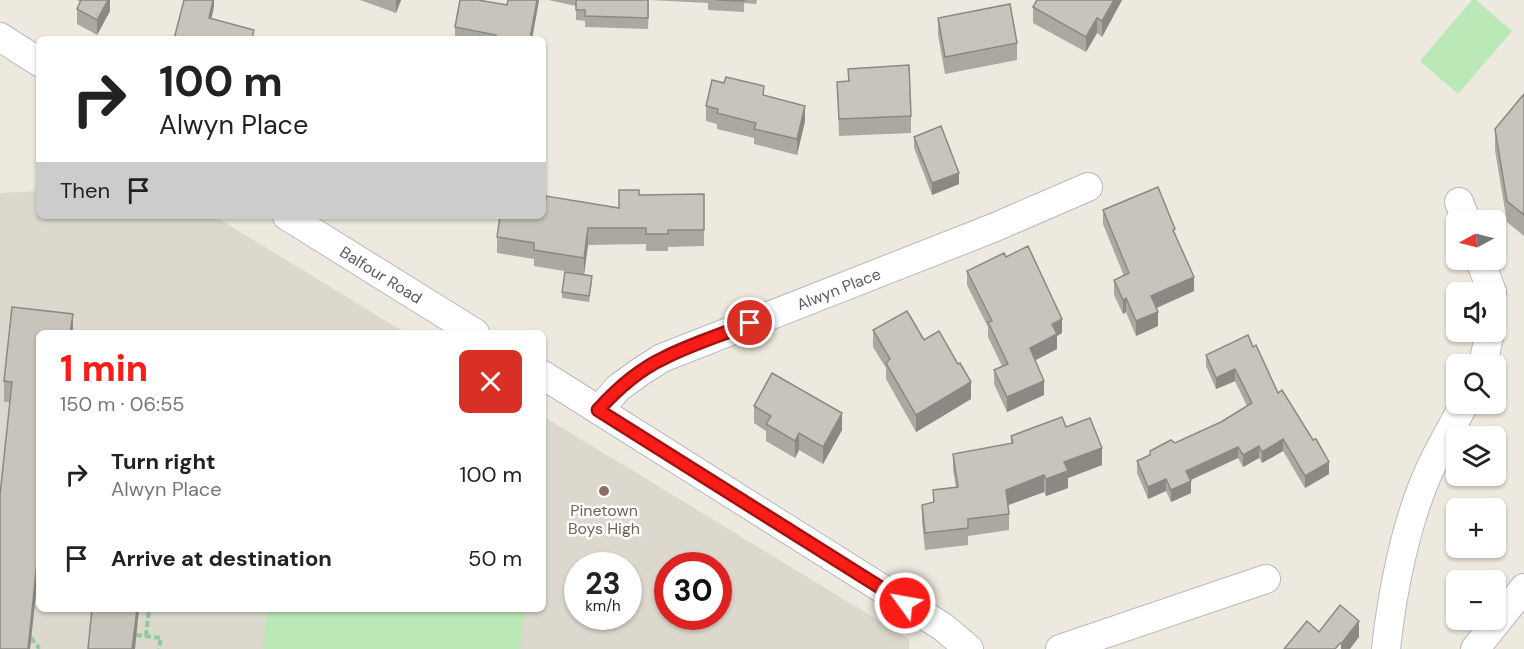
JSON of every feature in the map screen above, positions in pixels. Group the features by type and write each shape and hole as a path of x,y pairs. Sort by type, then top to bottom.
{"street":[{"path":"0,37 36,60"},
{"name":"Alwyn Place","path":"598,410 618,388 662,358 993,228 1088,187"},
{"name":"Balfour Road","path":"292,219 470,330"},
{"path":"546,377 943,627 969,649"},
{"path":"1386,649 1399,569 1415,506 1430,468 1459,414"},
{"path":"1060,649 1266,579"},
{"path":"1474,649 1524,588"}],"path":[{"path":"146,636 149,612"},
{"path":"136,635 160,638 159,649"},
{"path":"32,638 39,649"}],"shaded area":[{"name":"Pinetown Boys High","path":"36,191 36,219 219,219 401,330 36,330 36,612 546,612 546,418 909,639 909,649 0,649 0,193"}],"green space":[{"path":"1472,0 1476,0 1512,31 1458,94 1420,61"},
{"path":"267,612 524,612 520,649 263,649"}],"building":[{"path":"81,0 108,0 97,20 77,9"},
{"path":"184,0 213,0 209,18 254,30 253,36 175,36"},
{"path":"460,0 478,0 507,5 508,0 537,0 531,36 496,36 455,27"},
{"path":"576,0 648,0 648,18 585,16 585,10 576,10"},
{"path":"1037,0 1114,0 1102,21 1097,18 1086,37 1033,7"},
{"path":"1010,4 1017,43 945,57 938,18"},
{"path":"909,65 911,116 839,119 837,82 849,81 848,69"},
{"path":"726,77 764,86 763,95 805,106 797,139 754,129 756,123 717,113 718,109 706,106 712,80 724,83"},
{"path":"1524,94 1524,215 1507,201 1495,129"},
{"path":"941,126 959,173 932,183 914,137"},
{"path":"1158,187 1175,229 1173,230 1194,277 1151,296 1158,312 1136,321 1126,298 1123,300 1114,280 1129,273 1103,210"},
{"path":"619,190 639,190 639,195 704,194 704,230 668,230 668,234 646,234 646,228 588,228 584,258 534,250 534,243 497,237 500,219 546,219 546,196 619,208"},
{"path":"1028,246 1062,319 1052,324 1057,334 1030,348 1044,381 1007,397 994,370 1008,364 988,322 992,321 967,271 1004,253 1006,257"},
{"path":"565,272 592,276 589,296 562,292"},
{"path":"12,307 73,314 70,330 36,330 36,573 28,649 0,649 0,495 12,382 4,381"},
{"path":"907,311 924,340 939,331 971,382 916,415 886,363 890,359 873,330"},
{"path":"1248,335 1253,347 1256,345 1278,393 1282,390 1329,462 1305,476 1283,439 1262,452 1259,446 1243,455 1238,447 1186,471 1191,481 1171,490 1166,479 1148,487 1137,461 1171,440 1175,443 1221,422 1252,403 1235,369 1216,378 1206,355"},
{"path":"772,373 842,413 823,447 799,433 795,441 766,424 771,416 754,406"},
{"path":"1062,417 1066,427 1090,418 1102,448 1064,462 1068,471 1046,479 1044,475 1006,490 1009,514 968,519 968,528 925,533 922,505 934,502 933,490 958,487 953,454 1013,443 1011,436"},
{"path":"1340,605 1359,621 1335,649 1284,649 1307,621 1319,632"},
{"path":"92,612 137,612 132,649 88,649"}],"place":[{"name":"Pinetown Boys High","path":"604,491"}],"route":[{"path":"750,323 662,358 618,388 598,410 905,603"}]}
